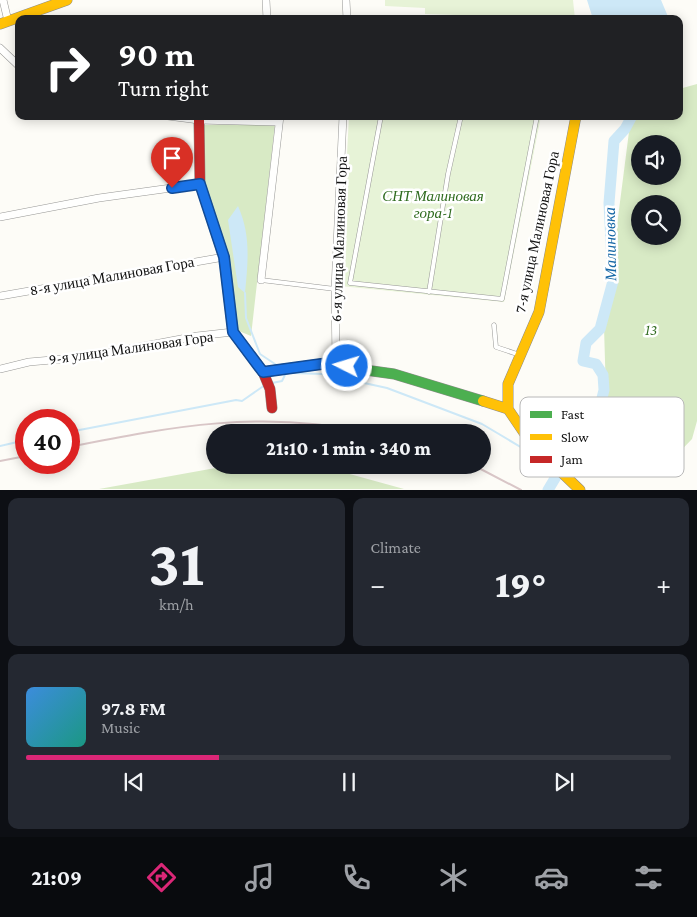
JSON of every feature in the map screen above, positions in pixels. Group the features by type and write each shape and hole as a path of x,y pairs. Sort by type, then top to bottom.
{"street":[{"path":"3,0 4,22"},
{"path":"24,15 67,0"},
{"path":"266,0 267,15"},
{"path":"346,0 347,15"},
{"path":"0,48 15,62"},
{"path":"198,120 200,184 224,257 233,332 263,372 270,388 272,408"},
{"path":"261,280 279,120"},
{"name":"6-я улица Малиновая Гора","path":"336,362 335,288 344,120"},
{"name":"7-я улица Малиновая Гора","path":"508,409 508,384 538,312 575,120"},
{"path":"0,217 99,198 200,184"},
{"name":"8-я улица Малиновая Гора","path":"0,296 224,257"},
{"name":"9-я улица Малиновая Гора","path":"0,369 29,362 86,357 197,336 233,332"},
{"path":"263,372 336,362 358,370 394,374 446,388 508,409 520,427"},
{"path":"565,477 580,490"}],"lane":[{"path":"380,120 350,283 502,299 537,120"},
{"path":"429,292 448,174 460,120"},
{"path":"261,280 335,288"},
{"path":"494,325 496,347 520,355"}],"green space":[{"path":"385,0 573,0 575,15 425,14 425,8 385,6"},
{"name":"13","path":"697,84 697,421 692,439 684,447 684,397 608,397 606,395 604,327 630,120 683,120 683,88"},
{"name":"СНТ Малиновая гора-1","path":"349,120 540,120 504,302 340,286"},
{"path":"275,124 251,336 234,329 204,185 203,125"},
{"path":"206,470 206,474 350,474 404,489 99,489"}],"water":[{"path":"587,0 661,0 667,15 592,15"},
{"path":"238,206 245,227 248,249 245,293 238,287 228,220"}],"waterway":[{"name":"Малиновка","path":"602,397 604,390 603,375 596,364 583,361 586,343 600,329 613,281 609,203 614,141 625,129 630,120"},
{"path":"245,293 246,318 260,354 278,366"},
{"path":"272,383 282,381 286,373"},
{"path":"293,373 323,374 387,388 482,424 520,447"},
{"path":"80,430 236,400 242,401 265,385"},
{"path":"0,446 15,443"},
{"name":"Малиновка","path":"548,490 556,477"}],"railway":[{"path":"208,424 254,422 315,424"},
{"path":"80,445 206,424"},
{"path":"0,461 15,458"},
{"path":"490,474 521,490"}],"traffic: fast":[{"path":"263,372 336,362 358,369 394,374 483,401"}],"traffic: slow":[{"path":"25,15 67,0"},
{"path":"0,24 15,19"},
{"path":"508,409 508,384 539,312 575,120"},
{"path":"483,401 508,409 520,427"},
{"path":"566,477 580,490"}],"traffic: jam":[{"path":"199,120 200,184 224,257 233,332 263,372 270,389 272,408"}],"route":[{"path":"172,188 200,184 224,257 233,332 263,372 336,362 347,366"}]}
